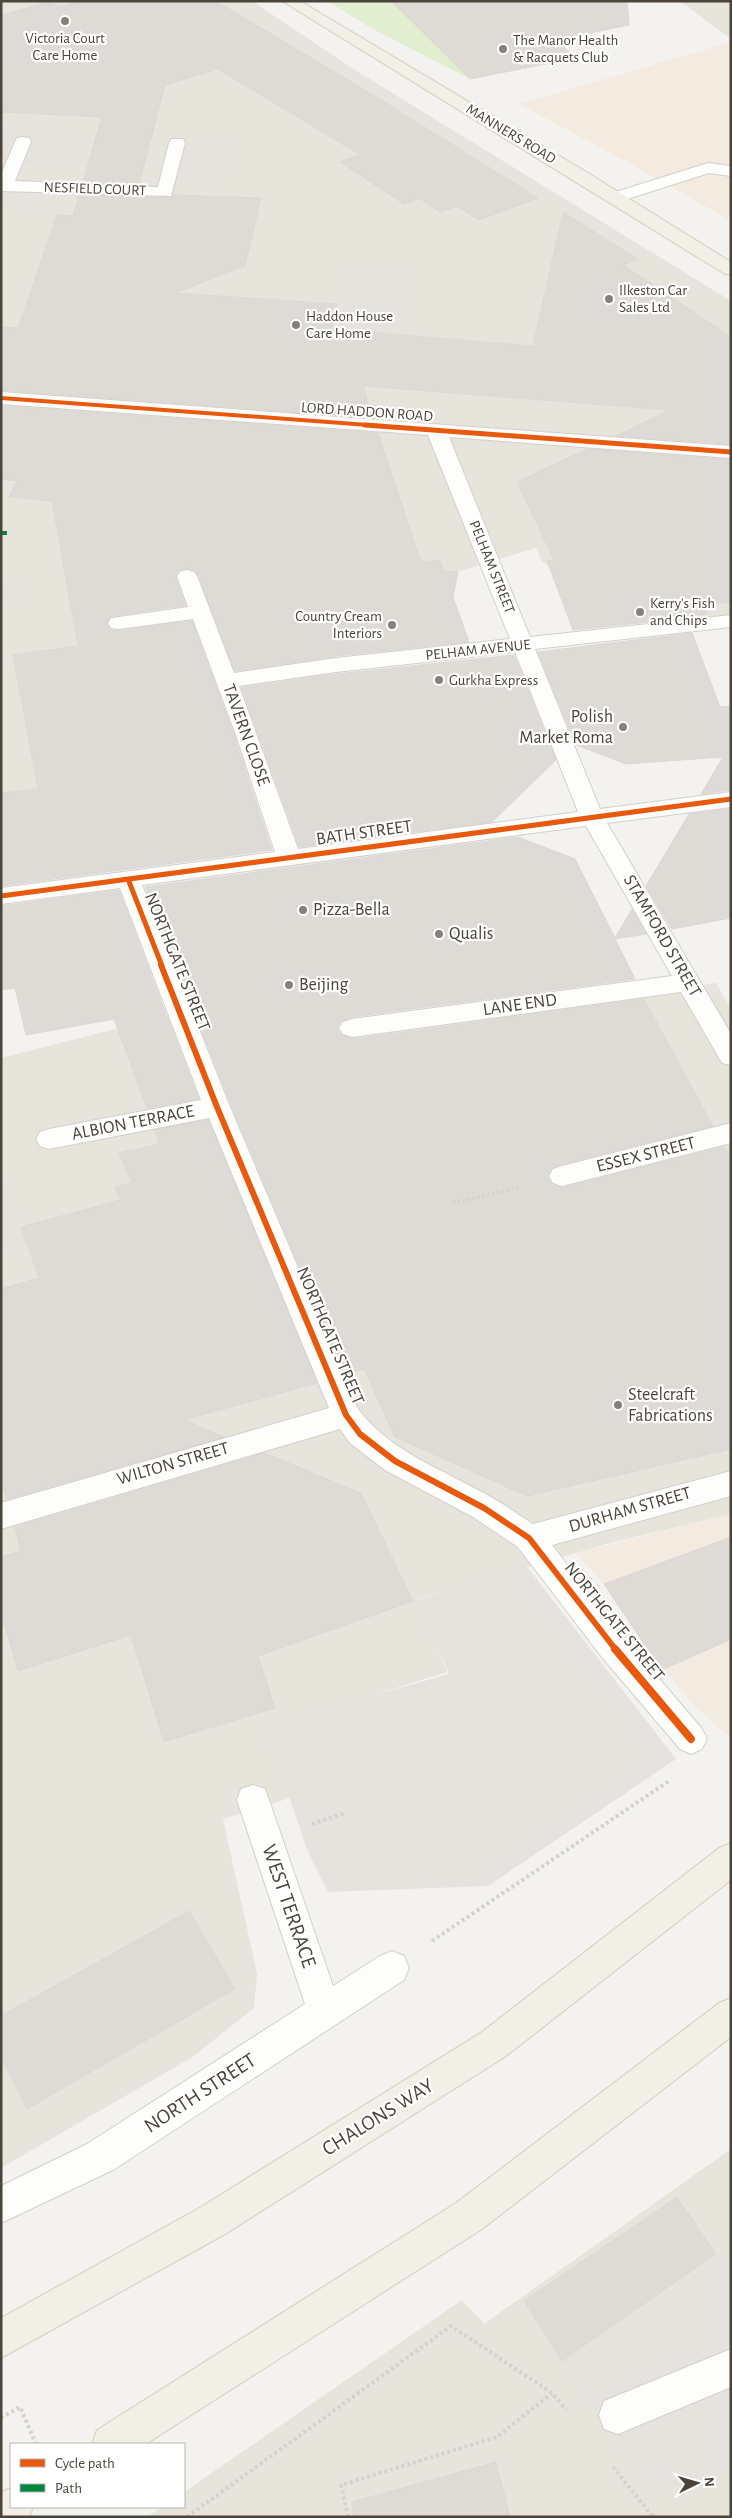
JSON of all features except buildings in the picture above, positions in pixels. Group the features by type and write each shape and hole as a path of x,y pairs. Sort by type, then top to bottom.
{"main road":[{"name":"MANNERS ROAD","path":"289,1 731,270"},
{"name":"CHALONS WAY","path":"1,2339 214,2220 494,2044 731,1859"},
{"path":"112,2443 468,2216 731,2015"},
{"path":"1,2515 12,2508"}],"street":[{"name":"NESFIELD COURT","path":"22,142 3,186 165,192 177,143"},
{"path":"615,198 693,172 729,166"},
{"name":"LORD HADDON ROAD","path":"1,398 731,452"},
{"name":"PELHAM STREET","path":"436,430 592,817"},
{"name":"TAVERN CLOSE","path":"187,576 289,858"},
{"path":"119,623 199,612"},
{"name":"PELHAM AVENUE","path":"226,681 336,665 524,646 731,621"},
{"name":"BATH STREET","path":"1,896 731,799"},
{"name":"STAMFORD STREET","path":"592,817 731,1056"},
{"name":"NORTHGATE STREET","path":"128,880 217,1107 346,1415 360,1434 394,1461 484,1508 529,1538 612,1646 691,1739"},
{"name":"LANE END","path":"352,1028 689,982"},
{"name":"ALBION TERRACE","path":"49,1139 217,1107"},
{"name":"ESSEX STREET","path":"562,1176 731,1133"},
{"name":"WILTON STREET","path":"1,1516 346,1415"},
{"name":"DURHAM STREET","path":"529,1538 731,1483"},
{"name":"WEST TERRACE","path":"253,1800 325,2012"},
{"name":"NORTH STREET","path":"1,2205 100,2157 392,1968"},
{"path":"618,2415 731,2368"}],"path":[{"path":"453,1203 530,1184"},
{"path":"392,1968 706,1756 691,1739"},
{"path":"187,2517 451,2326 552,2393 568,2412"},
{"path":"348,2517 341,2485 498,2437 552,2393"},
{"path":"1,2418 20,2407 36,2443"},
{"path":"609,2463 653,2517"}],"shaded area":[{"path":"1,1 252,1 355,70 731,301 731,627 722,628 542,562 536,548 320,613 334,663 323,718 289,771 1,811"},
{"path":"680,1 731,1 731,39"},
{"path":"731,42 731,221 631,164 519,104"},
{"path":"4,123 52,125 49,135 74,136 65,165 1,162 1,129"},
{"path":"177,143 229,144 222,185 168,183"},
{"path":"1,186 59,188 50,211 1,208"},
{"path":"345,266 414,270 397,359 325,355"},
{"path":"27,577 29,602 1,604 1,580"},
{"path":"716,983 731,1009 731,1514 610,1543 419,1599 447,1672 269,1728 290,1798 223,1819 257,1974 254,2008 191,2058 1,2168 1,1058 198,1008 512,1063 492,1015"},
{"path":"1,1166 28,1248 1,1255"},
{"path":"731,1514 731,1739 693,1704 647,1648 604,1584 576,1553"},
{"path":"524,1563 676,1759 488,1886 328,1892 307,1849 265,1726 449,1674 418,1600 506,1572"},
{"path":"731,2149 731,2517 147,2517 160,2508 185,2508 185,2491 462,2300 484,2324"},
{"path":"731,2249 731,2470 654,2493 562,2362"}],"green space":[{"path":"327,1 391,1 470,79 373,29"}],"marked path":[{"path":"1,533 7,533"}],"cycle path":[{"path":"1,398 731,452"},
{"path":"1,896 731,799"},
{"path":"128,879 217,1107 346,1415 360,1434 395,1461 484,1508 529,1538 612,1646 691,1739"}],"place":[{"name":"Victoria Court Care Home","path":"65,21"},
{"name":"The Manor Health & Racquets Club","path":"503,49"},
{"name":"Ilkeston Car Sales Ltd","path":"609,299"},
{"name":"Haddon House Care Home","path":"296,325"},
{"name":"Kerry's Fish and Chips","path":"640,612"},
{"name":"Country Cream Interiors","path":"392,625"},
{"name":"Gurkha Express","path":"439,680"},
{"name":"Polish Market Roma","path":"623,727"},
{"name":"Pizza-Bella","path":"303,910"},
{"name":"Qualis","path":"439,934"},
{"name":"Beijing","path":"289,985"},
{"name":"Steelcraft Fabrications","path":"618,1405"}]}
